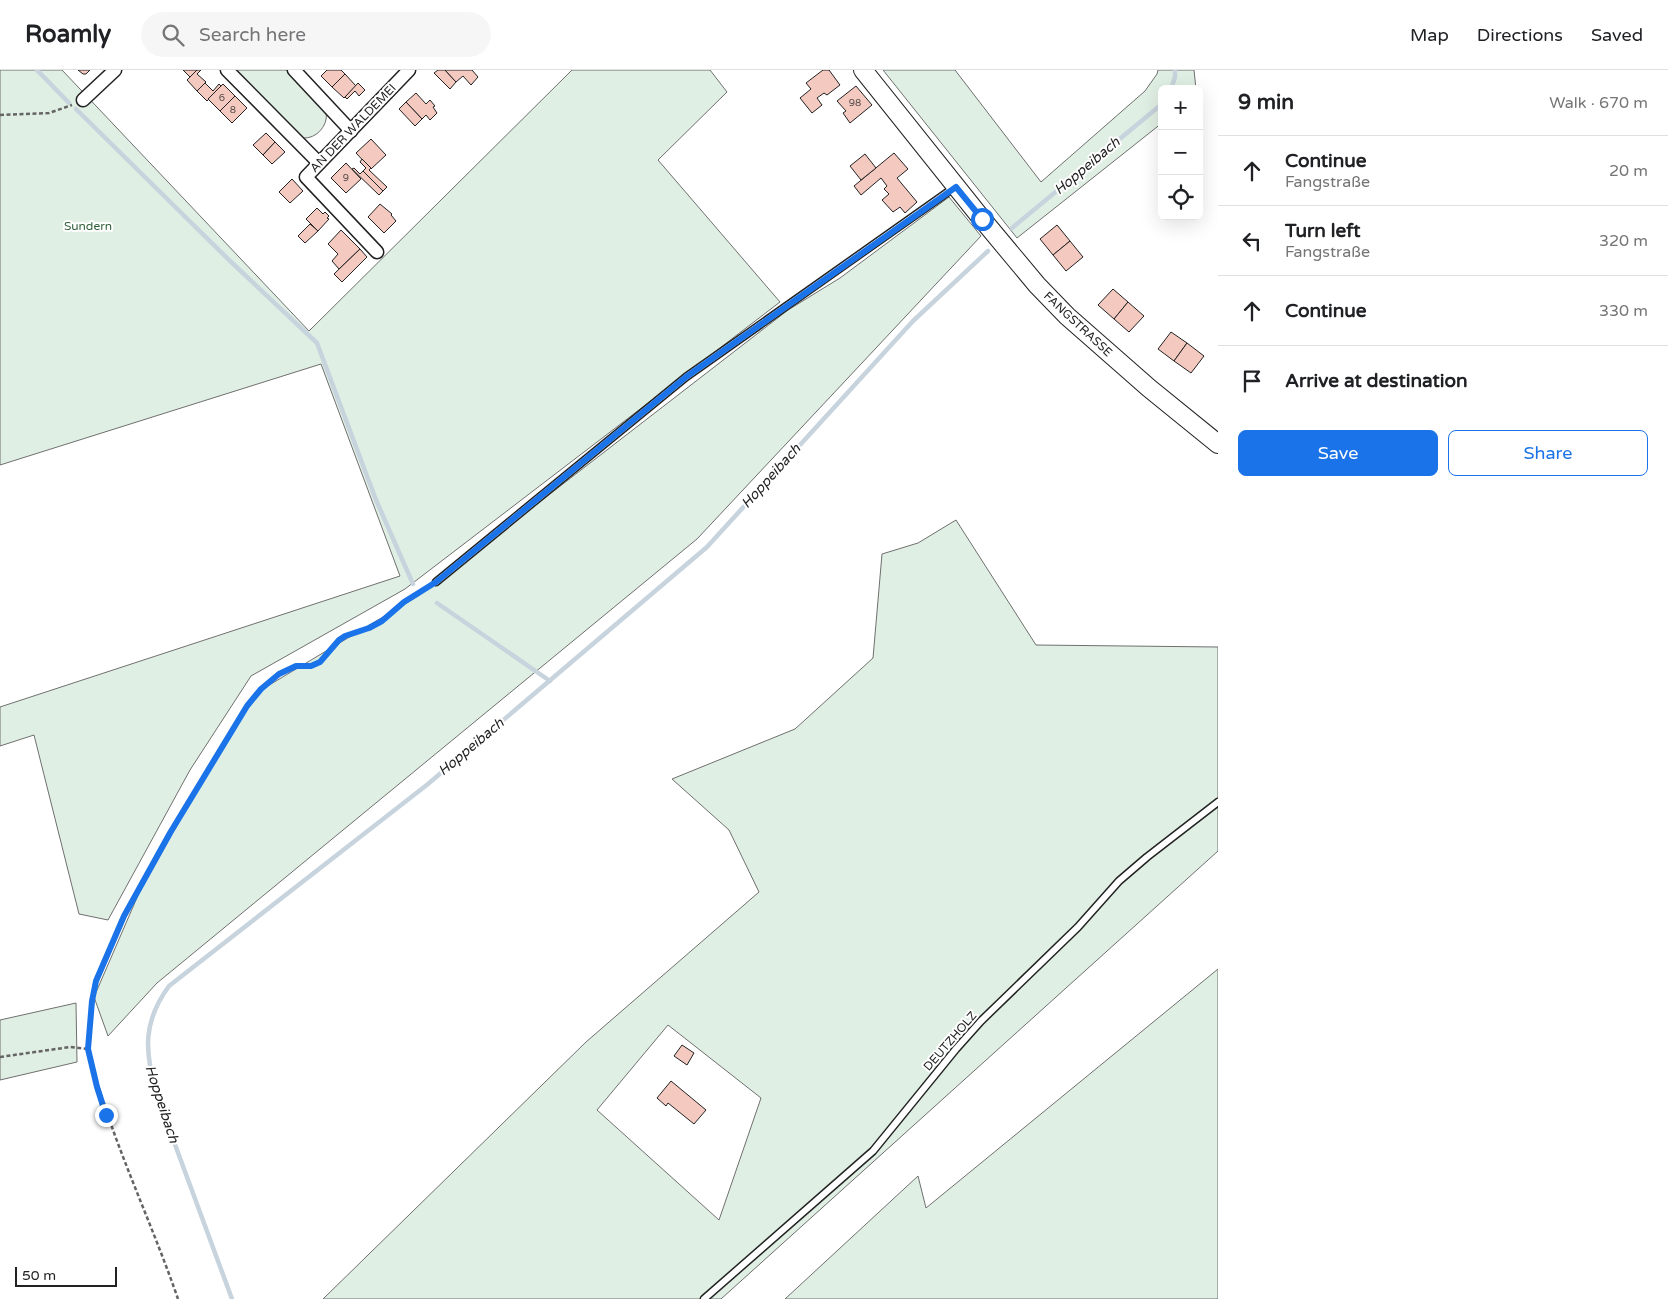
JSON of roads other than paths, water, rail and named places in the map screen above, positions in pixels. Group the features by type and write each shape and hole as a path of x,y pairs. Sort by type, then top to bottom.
{"main road":[{"name":"FANGSTRASSE","path":"863,70 1019,265 1061,310 1149,388 1218,444"}],"street":[{"path":"83,100 115,70"},
{"path":"228,70 319,163"},
{"path":"294,70 351,131"},
{"name":"AN DER WALDEMEI","path":"377,252 306,177 410,70"}],"lane":[{"path":"436,582 686,377 956,187"},
{"name":"DEUTZHOLZ","path":"704,1299 873,1151 981,1021 1078,927 1119,881 1218,802"}],"waterway":[{"path":"37,70 69,103"},
{"name":"Hoppeibach","path":"1172,85 1175,70"},
{"name":"Hoppeibach","path":"1012,228 1158,107"},
{"path":"76,109 229,260 317,343 376,500 413,584"},
{"name":"Hoppeibach","path":"232,1299 152,1078 148,1050 150,1025 160,999 169,986 428,784 707,547 913,321 988,251"},
{"path":"437,603 550,681"}],"park label":[{"name":"Sundern","path":"88,226"}]}
